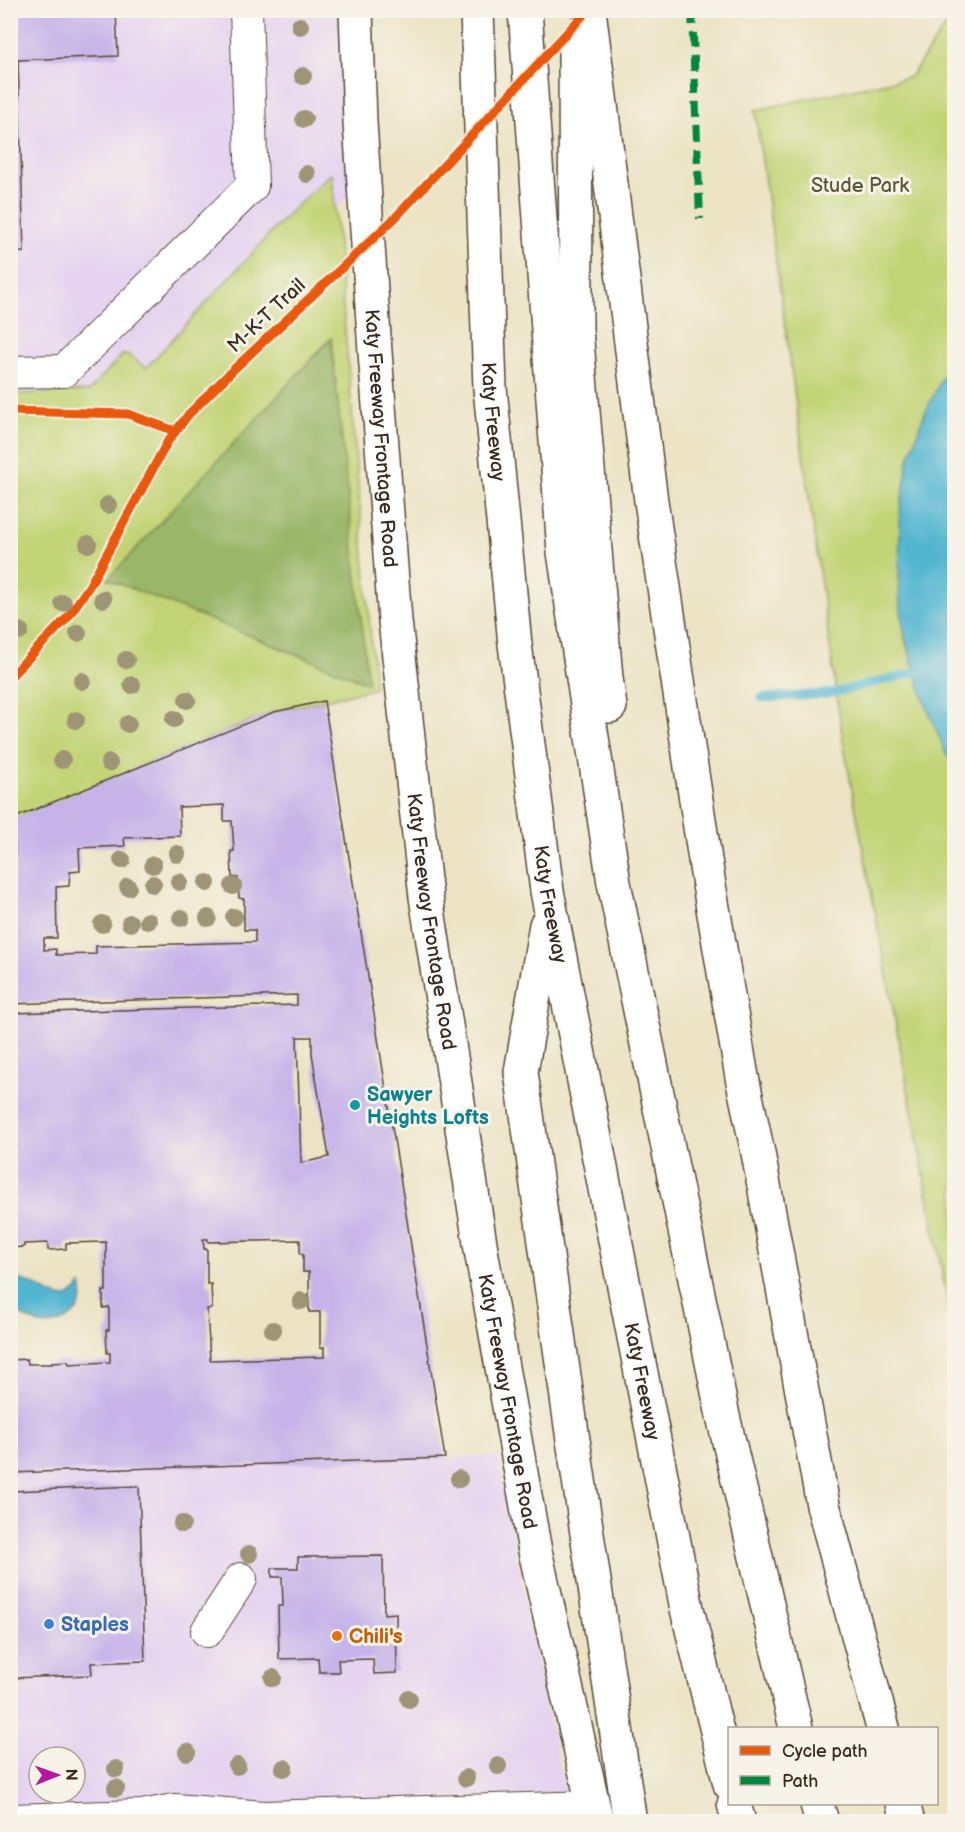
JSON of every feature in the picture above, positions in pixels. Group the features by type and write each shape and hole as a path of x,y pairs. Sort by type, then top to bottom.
{"main road":[{"name":"Katy Freeway Frontage Road","path":"356,10 364,179 395,621 426,897 482,1256 531,1528 595,1814"},
{"name":"Katy Freeway","path":"477,10 490,388 515,644 548,898 687,1609 728,1780"},
{"path":"525,10 564,552 626,882 671,1162 723,1416 796,1727"},
{"path":"575,10 576,330 626,882"},
{"path":"589,10 651,501 707,873 742,1077 823,1504 883,1727"},
{"path":"548,898 521,1072 630,1821"},
{"path":"735,1805 739,1821"},
{"path":"818,1805 822,1821"},
{"path":"904,1805 908,1821"}],"lane":[{"path":"10,372 64,371 252,186 246,10"},
{"path":"207,1631 242,1591"},
{"path":"10,1820 142,1816 174,1810 264,1817 595,1814"}],"shaded area":[{"path":"11,11 346,11 354,190 163,401 11,647"},
{"path":"499,1456 539,1674 564,1785 575,1821 11,1821 10,1473"}],"green space":[{"name":"Stude Park","path":"954,14 954,1336 843,741 755,110 910,77"},
{"path":"332,173 375,688 274,712 11,820 10,394 89,391 122,355 129,355 146,368 291,211"},
{"path":"331,338 368,683 108,579"}],"water":[{"path":"954,353 954,766 945,752 924,700 905,639 899,597 900,510 908,462 923,417"},
{"path":"11,1278 28,1282 59,1297 70,1296 81,1285 81,1302 72,1315 65,1320 48,1325 40,1324 11,1307"}],"building":[{"path":"10,10 116,10 118,56 18,60 24,252 10,253"},
{"name":"Sawyer Heights Lofts","path":"324,701 445,1458 10,1473 11,1360 27,1359 28,1364 68,1361 69,1364 110,1362 110,1353 107,1353 106,1330 109,1330 109,1307 103,1308 103,1291 106,1291 106,1242 66,1243 66,1249 48,1250 48,1243 24,1244 24,1247 10,1248 10,1013 297,1005 297,995 10,1004 10,857 15,859 14,818 274,712","holes":["224,805 224,821 232,821 234,851 231,851 232,877 238,878 239,898 244,899 244,930 255,930 255,942 96,946 96,954 56,955 56,949 44,950 44,938 57,938 56,887 69,886 70,872 80,871 79,848 125,846 124,838 180,836 179,807","297,1037 312,1037 312,1054 329,1157 301,1163","203,1239 208,1239 208,1242 300,1240 303,1272 309,1272 309,1312 320,1312 320,1348 324,1347 324,1357 210,1360 207,1309 212,1308 211,1284 207,1284 207,1249 204,1249"]},
{"path":"139,1486 145,1661 91,1663 92,1675 10,1678 10,1491"},
{"name":"Chili's","path":"383,1556 384,1614 396,1613 397,1673 374,1674 373,1659 338,1660 339,1672 319,1672 318,1658 279,1659 278,1606 283,1606 282,1577 272,1577 272,1568 298,1568 298,1557"}],"waterway":[{"path":"762,698 828,694 927,670"}],"marked path":[{"path":"692,10 700,219"}],"cycle path":[{"name":"M-K-T Trail","path":"10,677 68,617 90,585 168,441 189,414 395,218 588,10"},
{"path":"10,411 128,414 175,431"}],"place":[{"name":"Sawyer Heights Lofts","path":"355,1105"},
{"name":"Staples","path":"49,1624"},
{"name":"Chili's","path":"337,1636"}]}
